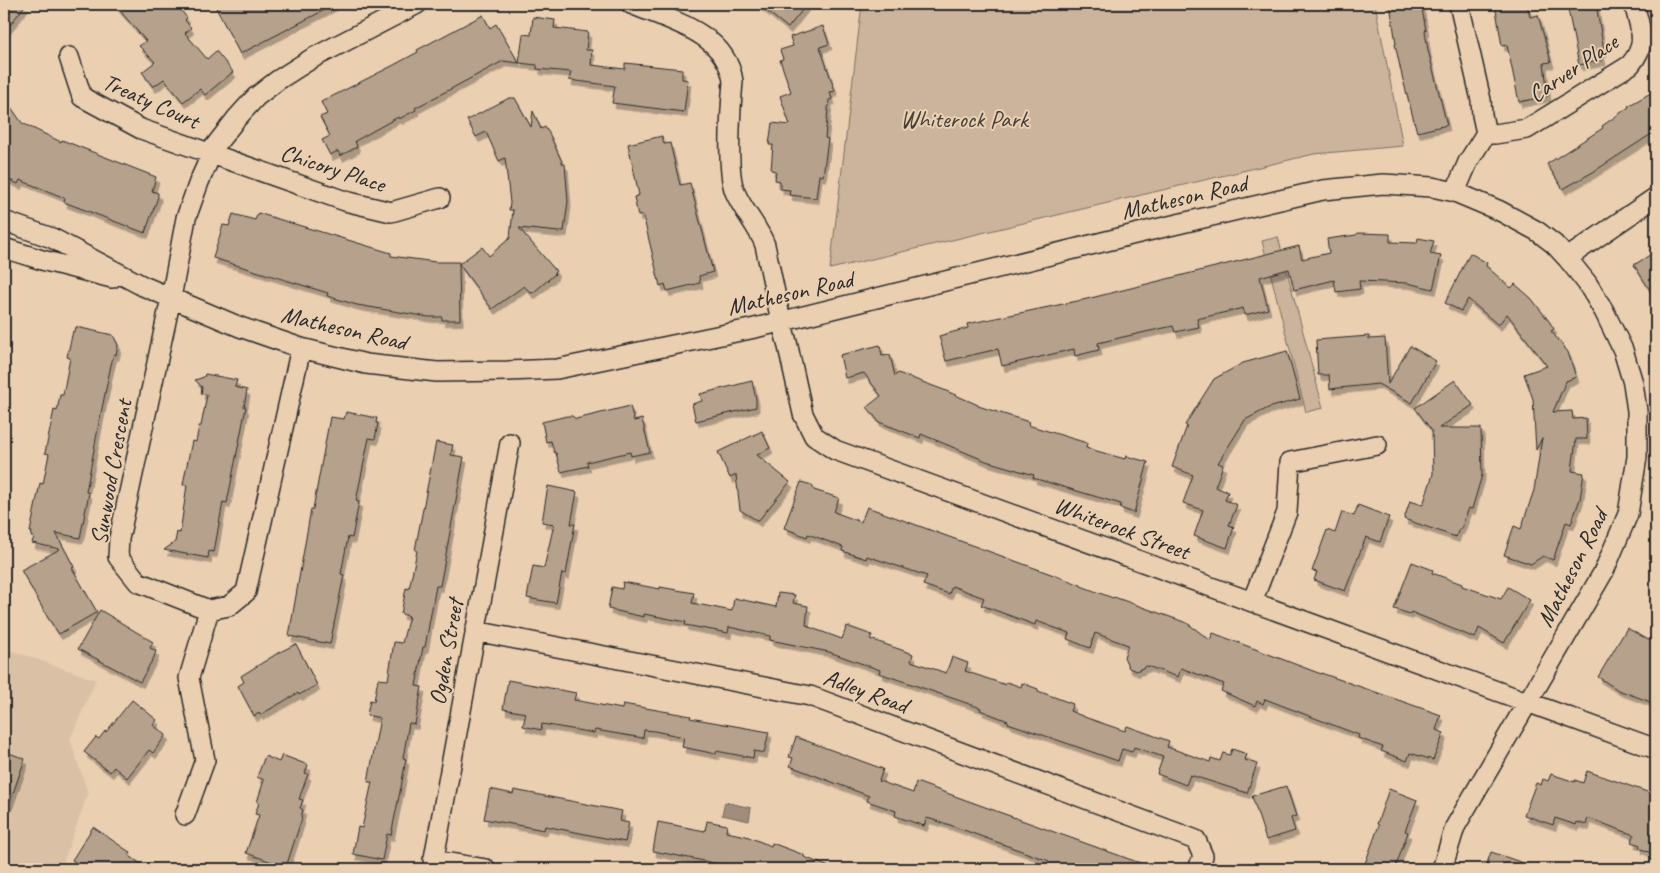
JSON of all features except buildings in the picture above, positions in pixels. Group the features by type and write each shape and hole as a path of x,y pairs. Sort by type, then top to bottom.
{"street":[{"name":"Sunwood Crescent","path":"210,610 138,582 118,556 119,539 171,298 186,218 215,146 256,97 311,59 417,4"},
{"name":"Whiterock Street","path":"631,4 699,33 712,42 723,54 732,70 731,174 734,190 763,240 780,321 787,342 803,414 814,436 835,450 1656,749"},
{"path":"1455,192 1468,162 1486,133 1481,100 1459,4"},
{"name":"Carver Place","path":"1486,133 1495,134 1527,129 1630,65 1639,55 1642,42 1634,4"},
{"name":"Treaty Court","path":"69,57 82,97 141,129 212,154"},
{"name":"Chicory Place","path":"212,154 345,201 391,212 440,198"},
{"name":"Matheson Road","path":"4,221 52,238 142,286 240,327 301,348 366,364 437,372 557,369 755,328 1324,190 1383,184 1432,187 1455,192 1500,211 1537,231 1554,244 1587,283 1604,311 1622,350 1633,384 1638,411 1637,457 1628,514 1604,571 1455,827 1442,869"},
{"path":"1567,258 1656,196"},
{"name":"Matheson Road","path":"4,248 142,286"},
{"path":"185,815 205,760 189,678 210,610 229,606 246,592 301,348"},
{"name":"Ogden Street","path":"433,865 510,443"},
{"path":"1252,602 1287,512 1290,462 1377,445"},
{"name":"Adley Road","path":"475,631 810,696 1196,840 1203,856 1198,869"},
{"path":"433,865 486,869"}],"shaded area":[{"path":"4,648 96,680 70,739 88,793 61,869 4,869"},
{"path":"725,802 751,808 749,821 722,815"}],"green space":[{"name":"Whiterock Park","path":"862,4 1375,4 1403,146 1314,154 830,269"},
{"path":"1278,237 1323,408 1306,412 1262,241"}]}
